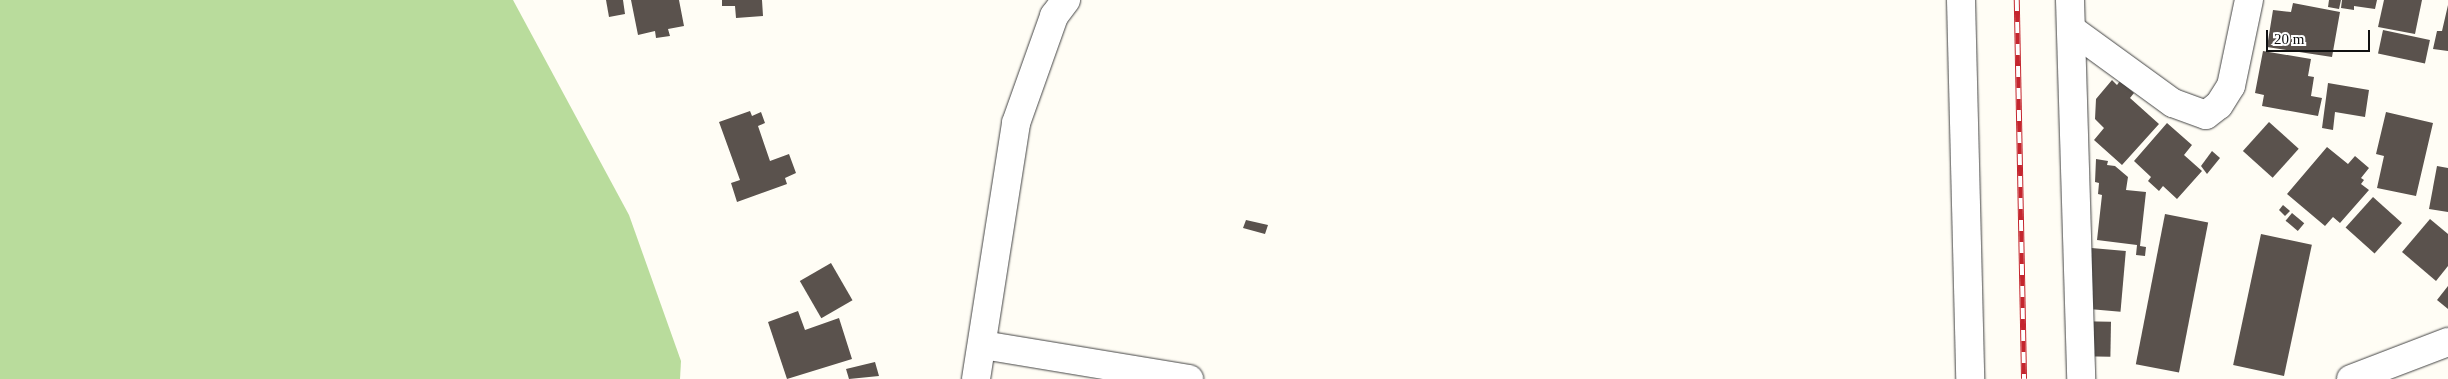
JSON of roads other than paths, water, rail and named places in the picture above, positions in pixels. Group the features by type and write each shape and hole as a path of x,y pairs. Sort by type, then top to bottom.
{"street":[{"path":"976,379 983,345 1016,123 1054,16 1066,0"},
{"path":"1961,0 1970,379"},
{"path":"2070,0 2081,379"},
{"path":"2071,30 2174,103 2206,115 2219,105 2231,86 2249,0"},
{"path":"2351,379 2448,342"},
{"path":"983,345 1189,379"}],"railway":[{"path":"2017,0 2024,379"}]}
